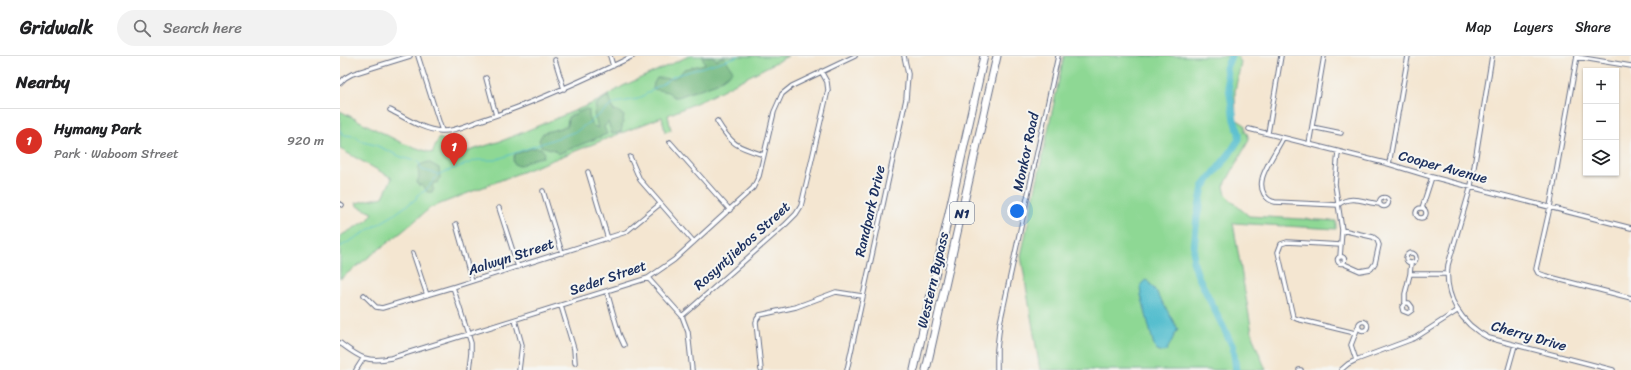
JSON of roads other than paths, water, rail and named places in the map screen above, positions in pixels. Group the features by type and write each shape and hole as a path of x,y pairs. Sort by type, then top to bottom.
{"highway":[{"name":"Western Bypass","path":"914,370 984,56"},
{"name":"Western Bypass","path":"926,370 997,56"}],"street":[{"path":"340,83 352,74 410,56"},
{"path":"418,56 442,131"},
{"path":"610,56 613,66"},
{"path":"390,110 435,131 451,130 496,115 564,89 633,56"},
{"name":"Seder Street","path":"363,359 376,360 391,358 607,292 648,278 662,270 730,210 755,185 760,176 774,112 782,94 792,86 855,56"},
{"name":"Randpark Drive","path":"846,370 906,99 908,74 904,56"},
{"name":"Monkor Road","path":"997,370 997,349 1000,323 1058,56"},
{"path":"1268,133 1281,56"},
{"path":"1309,144 1324,56"},
{"path":"1389,164 1408,56"},
{"name":"Cherry Drive","path":"1492,56 1471,186 1449,257 1447,274 1451,297 1457,311 1468,324 1489,338 1613,370"},
{"path":"1631,66 1577,56 1550,207 1536,265 1537,271 1541,275 1631,298"},
{"path":"1595,56 1599,61"},
{"path":"555,60 564,89"},
{"name":"Rosyntjiebos Street","path":"682,316 789,221 800,209 828,90 821,71"},
{"path":"486,78 496,115"},
{"path":"717,122 732,143 764,155"},
{"path":"1312,127 1341,133"},
{"name":"Cooper Avenue","path":"1249,129 1389,164 1432,177 1631,228"},
{"path":"1283,138 1262,177 1262,186 1265,196 1272,201 1338,205 1345,200 1354,199 1380,204"},
{"path":"670,142 730,210"},
{"path":"1338,152 1334,184 1342,230 1340,257 1338,261 1360,270 1371,269 1375,263 1379,245 1377,240 1373,237 1342,230"},
{"path":"630,157 637,176 694,242"},
{"path":"588,172 608,239"},
{"path":"1422,208 1432,177"},
{"path":"543,191 562,253"},
{"name":"Aalwyn Street","path":"364,295 376,307 382,308 453,288 518,266 608,239 630,230 660,204"},
{"path":"499,208 518,266"},
{"path":"456,224 472,281"},
{"path":"1341,245 1287,242 1281,244 1278,252 1293,316 1298,319 1355,333"},
{"path":"413,253 427,295"},
{"path":"1405,303 1405,294 1411,263"},
{"path":"1410,274 1447,274"},
{"path":"648,278 682,316 688,332 692,370"},
{"path":"453,288 472,348 469,370"},
{"path":"607,292 619,334 624,345"},
{"path":"761,370 756,322 758,316 762,313 796,307 836,292 862,296"},
{"path":"561,306 574,349 575,363"},
{"path":"1341,370 1356,360 1415,338 1457,311"},
{"path":"515,320 522,345 518,370"},
{"path":"1356,360 1351,345 1358,327"},
{"path":"340,343 363,359 356,370"},
{"path":"1508,370 1515,345"}],"water":[{"path":"1146,280 1154,288 1178,329 1168,348 1163,352 1157,350 1154,346 1141,295 1140,286"}],"waterway":[{"path":"340,247 392,216 416,199 417,195 425,191 439,174 477,160 495,160 577,131 615,103 638,99 674,76 739,56"},
{"path":"1231,56 1226,68 1234,120 1239,133 1239,139 1203,187 1197,217 1193,261 1198,276 1233,347 1236,370"},
{"path":"340,130 343,135 355,136 361,141 377,146 403,158 418,161 422,170 438,174"}],"place":[{"name":"Hymany Park","path":"454,166"}]}
